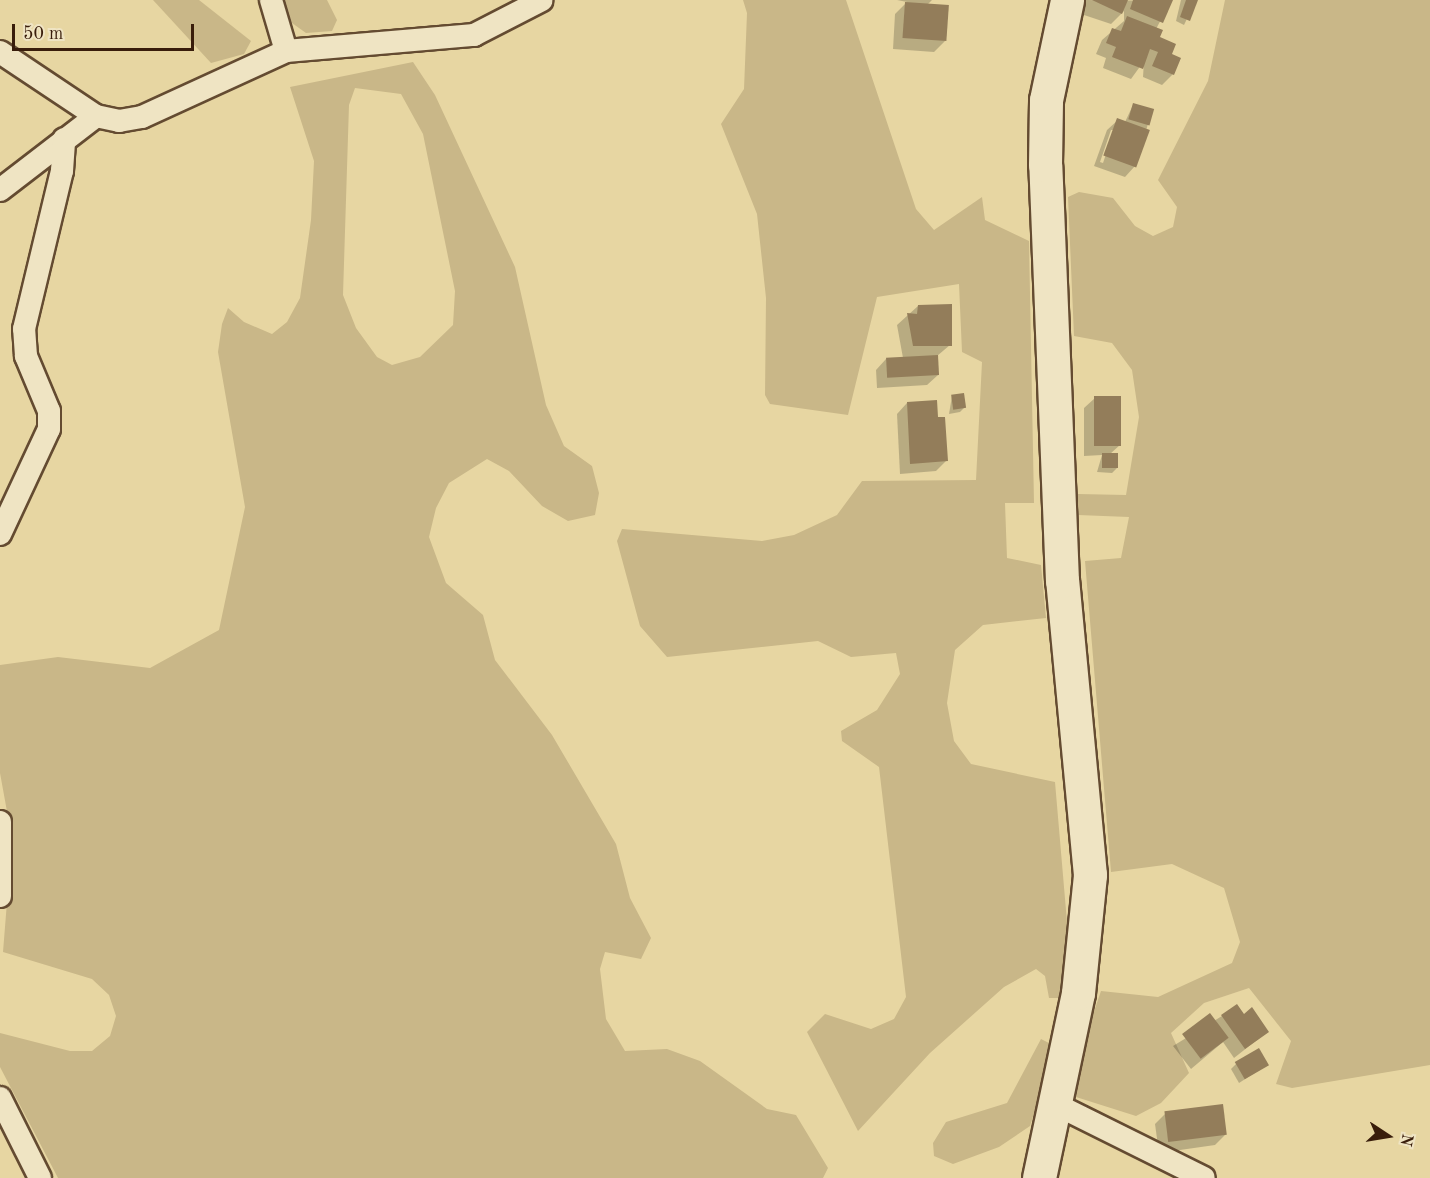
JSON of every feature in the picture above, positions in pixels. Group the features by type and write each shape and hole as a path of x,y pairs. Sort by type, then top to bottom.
{"street":[{"path":"271,0 286,51"},
{"path":"0,52 96,116 119,121 142,117 286,51 474,35 542,0"},
{"path":"1039,1178 1085,952 1090,875 1062,581 1045,165 1046,100 1067,0"},
{"path":"0,190 96,116"},
{"path":"0,534 49,429 49,411 26,356 24,329 62,171 64,139"},
{"path":"0,822 0,896"},
{"path":"0,1098 40,1178"},
{"path":"1055,1104 1204,1178"}],"shaded area":[{"path":"153,0 199,0 251,41 244,54 211,63"},
{"path":"280,0 327,0 337,20 332,31 306,33 285,18"},
{"path":"743,0 846,0 916,209 934,230 982,197 985,220 1029,241 1034,503 1005,503 1007,558 1041,565 1046,618 983,625 955,650 947,703 954,741 971,764 1055,782 1067,922 1060,998 1049,998 1045,976 1036,969 1004,987 930,1053 858,1131 807,1032 825,1014 871,1029 894,1019 906,997 879,767 842,741 841,731 877,710 900,674 896,653 851,657 818,641 667,657 640,626 617,541 622,529 762,541 794,535 837,515 862,481 976,480 982,362 962,352 959,284 877,297 848,415 770,404 765,395 766,298 757,214 721,124 744,89 747,13"},
{"path":"1225,0 1430,0 1430,1065 1292,1088 1276,1084 1291,1041 1249,988 1204,1003 1171,1033 1189,1073 1161,1103 1136,1116 1076,1097 1074,1070 1101,991 1158,997 1232,963 1240,942 1224,888 1172,864 1111,872 1085,561 1121,558 1129,517 1078,515 1078,494 1126,495 1139,417 1132,370 1112,343 1074,336 1068,197 1079,192 1113,198 1135,226 1153,236 1173,227 1177,207 1158,180 1208,81"},
{"path":"413,62 435,95 515,267 546,405 564,446 592,466 599,493 595,515 568,521 542,506 509,471 487,459 449,483 436,508 429,537 446,583 483,615 495,660 552,735 616,844 630,898 651,938 641,959 605,952 600,969 606,1019 625,1051 667,1049 700,1061 767,1109 796,1115 828,1168 823,1178 58,1178 0,1067 0,1033 70,1051 92,1051 110,1036 116,1016 109,995 92,979 3,952 12,839 0,773 0,665 58,657 150,668 219,630 245,507 218,352 222,324 228,308 244,322 272,334 287,322 300,298 311,220 314,161 290,87","holes":["355,88 401,94 423,134 455,291 453,325 420,357 392,365 377,357 356,328 343,295 349,105"]},
{"path":"1041,1039 1055,1046 1030,1126 999,1147 953,1164 934,1156 933,1143 946,1122 1007,1103"}],"building":[{"path":"1092,0 1128,0 1122,14"},
{"path":"1133,0 1173,0 1163,23 1130,9"},
{"path":"1186,0 1198,0 1190,21 1180,17"},
{"path":"905,2 949,5 946,41 902,38"},
{"path":"1127,16 1163,30 1160,37 1176,44 1172,54 1181,58 1174,75 1152,66 1158,52 1150,49 1143,69 1112,57 1116,47 1106,43 1112,28 1121,31"},
{"path":"1133,103 1154,109 1149,125 1128,119"},
{"path":"1117,118 1150,130 1136,168 1103,156"},
{"path":"952,304 952,346 913,346 907,313 917,314 918,305"},
{"path":"938,355 939,375 887,378 886,358"},
{"path":"964,393 966,408 953,410 951,395"},
{"path":"1094,396 1121,396 1121,446 1094,446"},
{"path":"937,400 938,417 945,417 948,461 910,464 907,402"},
{"path":"1102,453 1118,453 1118,468 1102,468"},
{"path":"1237,1004 1244,1014 1252,1007 1269,1032 1245,1049 1221,1015"},
{"path":"1210,1013 1229,1038 1201,1059 1182,1034"},
{"path":"1259,1048 1269,1065 1245,1079 1235,1062"},
{"path":"1223,1104 1227,1135 1168,1142 1164,1111"}]}
